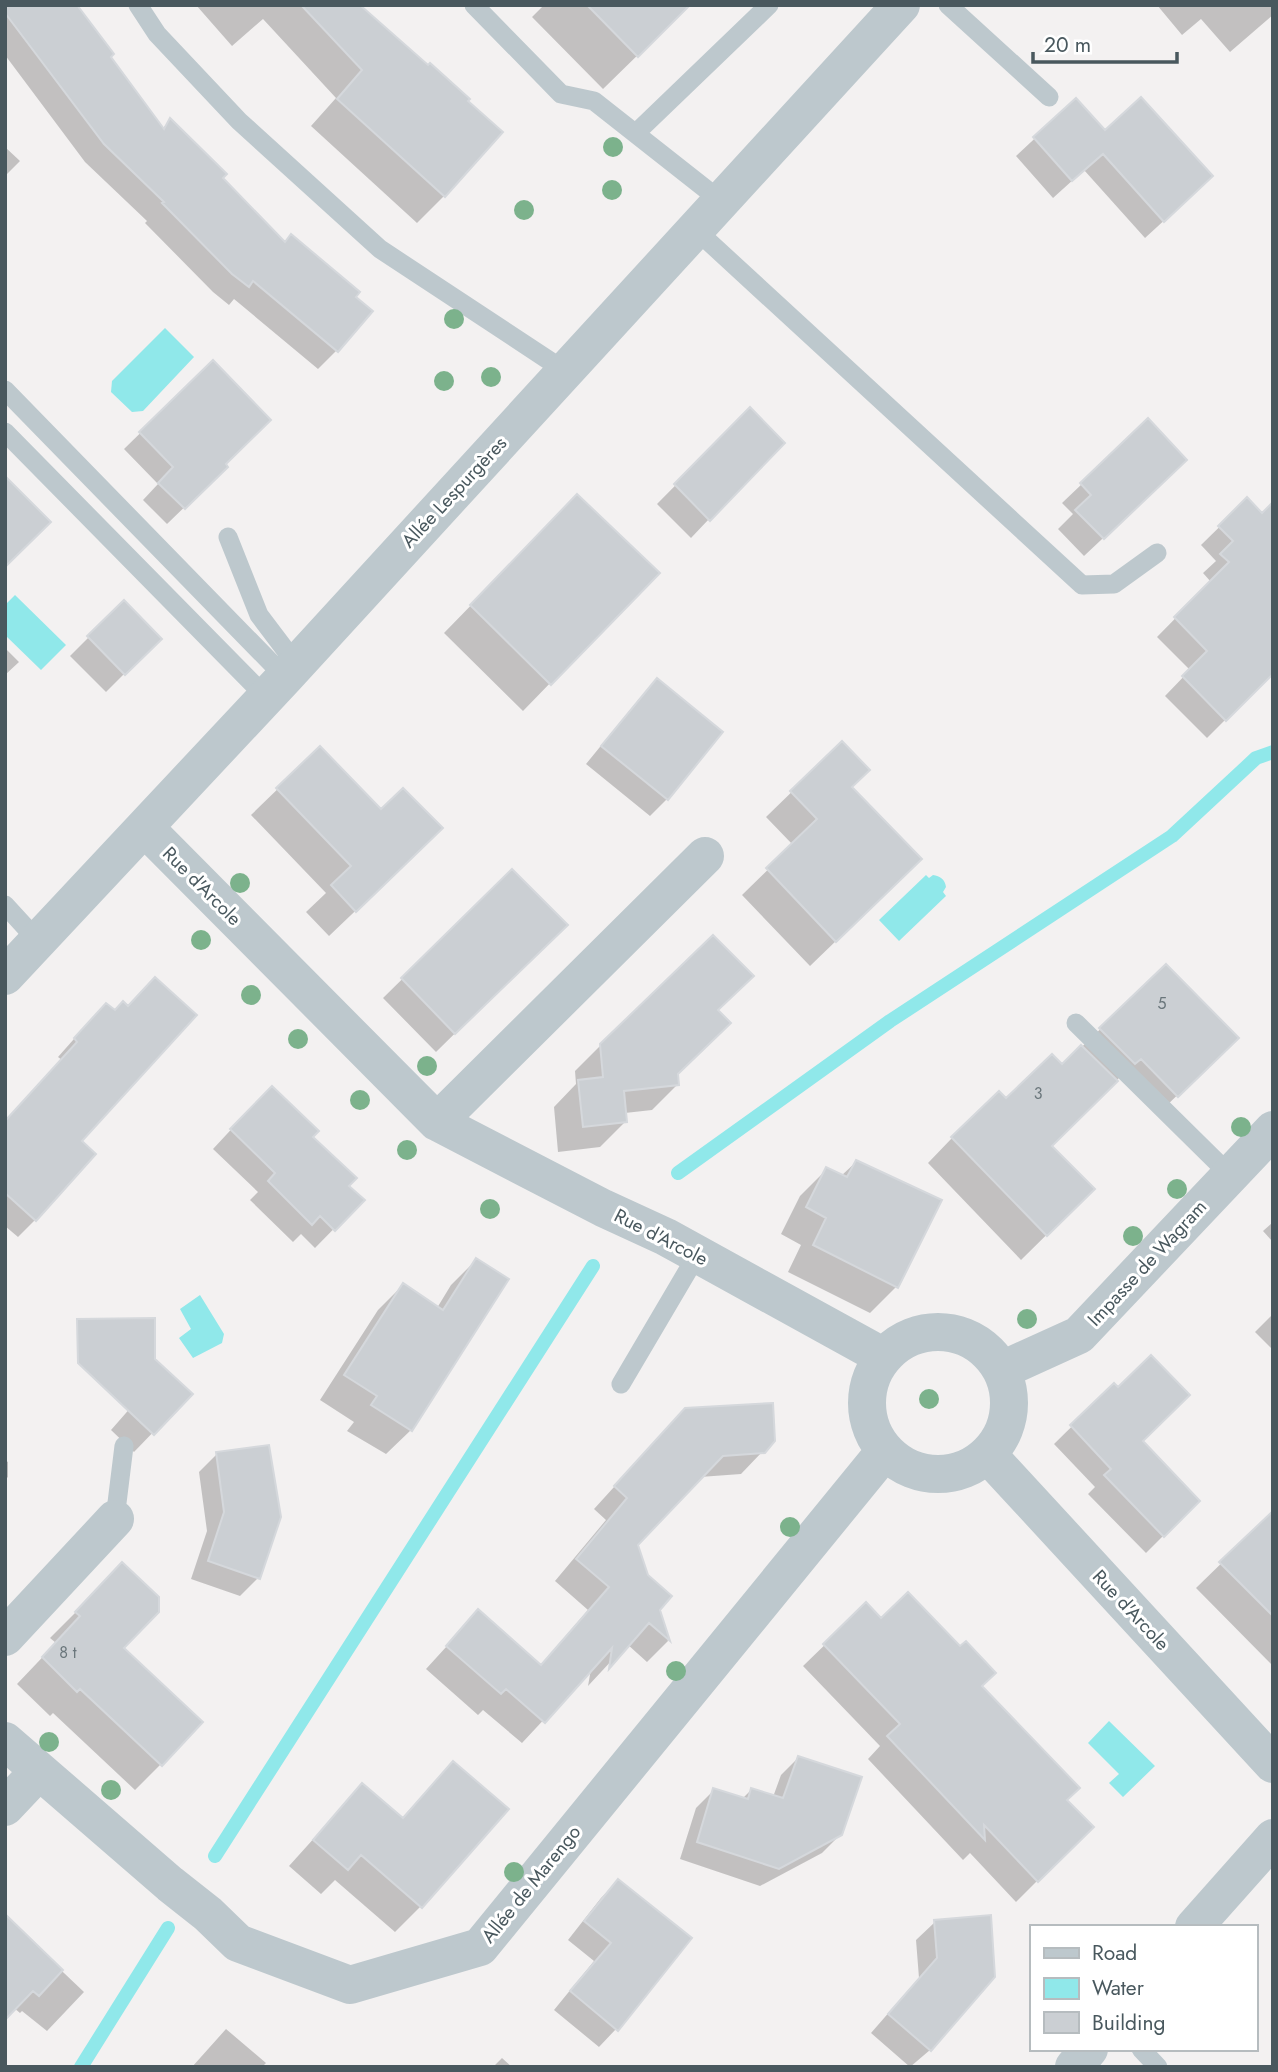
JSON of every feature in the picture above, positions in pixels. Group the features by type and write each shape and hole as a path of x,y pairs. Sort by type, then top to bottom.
{"street":[{"name":"Allée Lespurgères","path":"16,960 145,828 901,5"},
{"name":"Rue d'Arcole","path":"145,828 437,1122 681,1246 884,1357"},
{"path":"437,1122 705,856"},
{"name":"Impasse de Wagram","path":"1002,1370 1079,1335 1273,1130"},
{"path":"936,1331 968,1337 994,1355 1002,1370 1010,1417 989,1456 948,1475 916,1472 885,1451 868,1416 869,1385 884,1357 906,1338 936,1331"},
{"name":"Allée de Marengo","path":"5,1741 208,1914 238,1944 350,1985 480,1947 885,1451"},
{"name":"Rue d'Arcole","path":"989,1456 1273,1764"},
{"path":"5,1637 116,1519"},
{"path":"5,1807 39,1770"},
{"path":"1196,1925 1273,1838"},
{"path":"1074,2067 1087,2051"}],"lane":[{"path":"138,5 157,34 239,121 380,249 565,371"},
{"path":"474,5 561,94 594,101 637,132 721,201"},
{"path":"637,132 769,5"},
{"path":"948,5 1049,97"},
{"path":"695,229 1082,585 1114,584 1157,553"},
{"path":"5,390 282,680"},
{"path":"5,432 282,680"},
{"path":"228,537 282,680"},
{"path":"5,905 16,960"},
{"path":"1076,1023 1230,1175"},
{"path":"621,1384 681,1246"},
{"path":"116,1519 124,1446"},
{"path":"1143,2051 1158,2067"}],"water":[{"path":"165,328 194,357 143,411 132,412 111,392 112,381"},
{"path":"15,595 66,645 41,670 5,635 5,605"},
{"path":"926,875 929,878 936,875 943,880 946,887 943,892 946,896 899,941 879,920"},
{"path":"200,1295 224,1334 222,1343 193,1358 179,1338 191,1329 180,1309"},
{"path":"1109,1721 1155,1766 1123,1797 1109,1783 1119,1774 1088,1743"}],"building":[{"path":"5,5 77,5 114,54 111,57 164,129 170,118 227,174 223,178 285,242 291,234 360,292 356,297 373,311 338,352 253,281 249,287 232,274 104,144 5,13"},
{"path":"301,5 360,5 428,65 430,63 503,132 445,197 337,99 362,70"},
{"path":"587,5 690,5 638,57"},
{"path":"1141,97 1213,176 1164,222 1103,154 1072,181 1033,137 1076,98 1105,130"},
{"path":"213,360 271,420 185,509 158,483 173,467 139,432"},
{"path":"750,407 785,443 710,521 674,484"},
{"path":"1148,418 1187,460 1104,539 1075,510 1091,495 1080,483"},
{"path":"5,476 51,522 5,567"},
{"path":"577,494 660,573 551,685 470,605"},
{"path":"1247,497 1262,513 1273,502 1273,674 1226,721 1182,676 1207,651 1174,617 1229,562 1220,554 1233,541 1218,526"},
{"path":"124,600 162,639 125,675 87,636"},
{"path":"657,678 723,732 668,800 601,746"},
{"path":"842,741 870,770 852,787 922,859 836,942 766,868 817,819 790,791"},
{"path":"320,746 381,809 403,788 443,828 356,912 331,885 351,866 276,788"},
{"path":"512,869 568,925 455,1034 401,978"},
{"path":"713,935 754,976 718,1010 731,1023 678,1074 679,1085 624,1091 627,1122 583,1127 578,1080 603,1077 600,1044"},
{"path":"1166,964 1239,1038 1178,1097 1141,1059 1135,1064 1099,1028"},
{"path":"155,977 197,1015 82,1141 96,1154 36,1221 5,1193 5,1121 77,1042 74,1038 106,1003 115,1010 123,1001 128,1006"},
{"path":"1081,1045 1118,1081 1052,1146 1095,1189 1047,1236 951,1137 999,1091 1006,1098 1052,1054 1062,1064"},
{"path":"272,1086 319,1131 313,1137 357,1178 349,1186 365,1200 335,1231 320,1216 312,1225 268,1181 275,1173 230,1129"},
{"path":"856,1160 942,1200 898,1288 813,1245 826,1218 806,1207 826,1167 847,1177"},
{"path":"476,1258 509,1279 412,1431 371,1405 377,1396 344,1375 403,1283 443,1310"},
{"path":"155,1318 155,1359 193,1394 154,1435 78,1363 77,1319"},
{"path":"1151,1355 1190,1395 1143,1441 1200,1501 1164,1537 1104,1475 1111,1469 1070,1425 1114,1383 1118,1387"},
{"path":"773,1403 775,1441 765,1453 723,1456 638,1545 648,1575 672,1596 660,1610 670,1641 649,1623 609,1669 612,1648 545,1723 506,1689 501,1694 446,1646 478,1609 541,1665 609,1587 576,1559 627,1498 614,1486 685,1408"},
{"path":"269,1445 281,1517 260,1579 208,1561 224,1512 216,1452"},
{"path":"1273,1511 1273,1616 1219,1562"},
{"path":"122,1562 159,1597 159,1612 124,1648 203,1722 162,1766 80,1689 77,1692 42,1657 80,1616 75,1612"},
{"path":"908,1592 960,1646 966,1641 996,1673 982,1686 1080,1788 1067,1800 1094,1827 1038,1882 984,1825 985,1840 887,1736 900,1724 823,1644 866,1602 881,1618"},
{"path":"798,1756 862,1777 842,1835 779,1869 697,1842 713,1788 748,1799 751,1788 783,1798"},
{"path":"453,1761 509,1809 422,1908 361,1855 348,1870 313,1840 362,1783 403,1818"},
{"path":"618,1879 692,1938 618,2031 570,1991 611,1943 584,1921"},
{"path":"5,1914 63,1970 39,1996 33,1991 5,2020"},
{"path":"991,1915 995,1977 931,2051 888,2014 937,1958 934,1920"}],"waterway":[{"path":"678,1173 890,1021 1172,836 1256,758 1273,752"},
{"path":"215,1856 593,1266"},
{"path":"81,2067 168,1928"}]}
